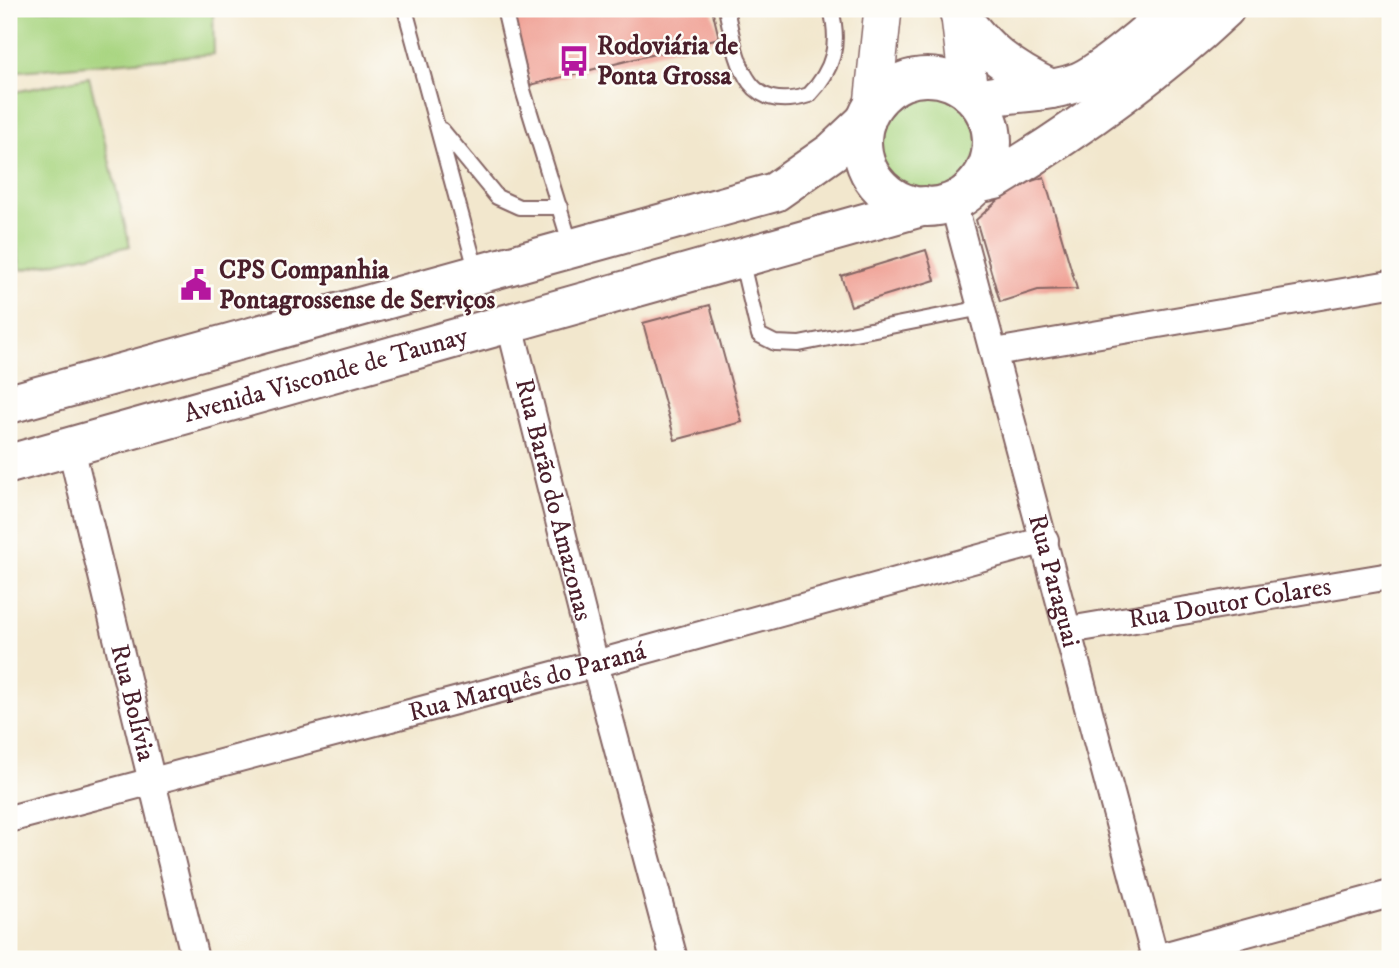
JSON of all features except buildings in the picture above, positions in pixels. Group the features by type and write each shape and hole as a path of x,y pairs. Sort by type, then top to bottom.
{"main road":[{"path":"9,404 775,192 832,152 870,112 899,83 915,78 948,80 972,96 985,112 992,143 990,158 951,197 897,199 875,181 863,153 870,112 883,9"},
{"path":"972,96 1051,89 1080,82 1155,26 1173,9"},
{"name":"Avenida Visconde de Taunay","path":"9,464 510,325 951,197 995,180 1106,107 1193,40 1225,9"},
{"path":"960,12 972,96"},
{"path":"960,12 980,41 1003,62 1051,89"},
{"path":"71,448 76,412 94,387 107,379"}],"street":[{"name":"Rua Paraguai","path":"951,197 995,352 1154,959"},
{"path":"995,352 1390,284"},
{"name":"Rua Barão do Amazonas","path":"510,325 595,664 674,959"},
{"name":"Rua Bolívia","path":"71,448 195,959"},
{"name":"Rua Marquês do Paraná","path":"9,820 153,779 595,664 1045,540"},
{"name":"Rua Doutor Colares","path":"1069,630 1390,576"},
{"path":"1154,959 1390,894"}],"lane":[{"path":"405,9 477,273"},
{"path":"504,9 523,90 572,247"},
{"path":"726,9 742,75 761,92 785,99 809,95 828,70 836,43 831,9"},
{"path":"437,124 497,197 519,207 560,207"},
{"path":"741,259 759,335 775,343 799,344 982,308"}],"green space":[{"path":"9,9 213,9 214,54 9,72"},
{"path":"89,77 130,246 21,270 9,210 9,93"},
{"path":"927,91 946,95 963,106 974,123 978,142 974,161 963,178 946,189 927,193 908,189 891,178 880,161 876,142 880,123 891,106 908,95"}],"place":[{"name":"Rodoviária de Ponta Grossa","path":"574,61"},
{"name":"CPS Companhia Pontagrossense de Serviços","path":"196,285"}]}
